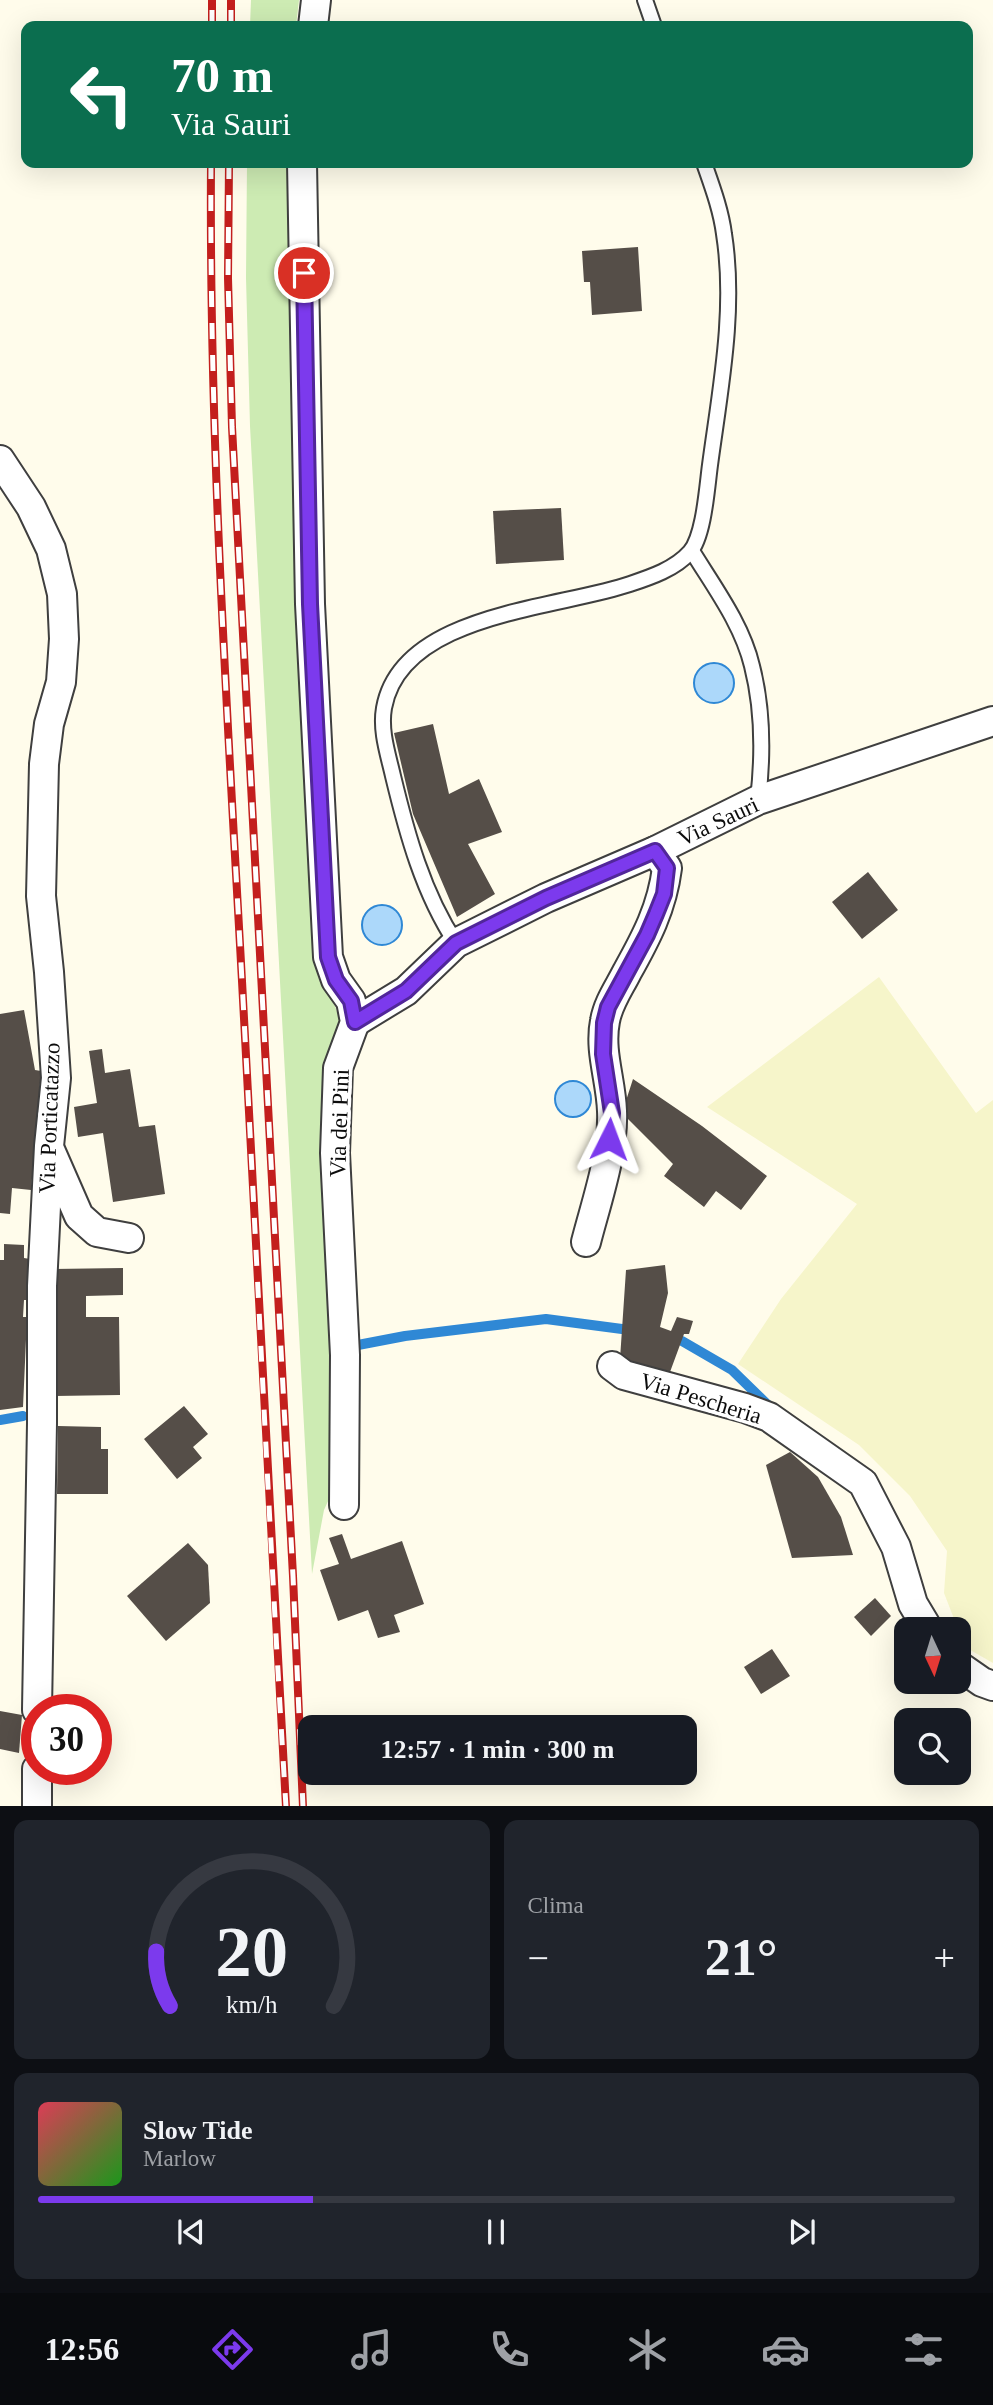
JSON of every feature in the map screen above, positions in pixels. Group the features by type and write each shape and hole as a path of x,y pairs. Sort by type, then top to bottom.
{"street":[{"path":"314,21 316,0"},
{"path":"302,168 310,604 328,957 336,980 351,1001 355,1022"},
{"name":"Via Porticatazzo","path":"0,460 31,507 46,539 62,594 64,639 61,682 49,724 44,764 41,883 56,1078 49,1146 42,1286 37,1694"},
{"name":"Via Sauri","path":"355,1022 406,991 456,943 546,898 655,851 758,800 993,721"},
{"path":"586,1242 606,1164 612,1113 603,1054 604,1023 608,1007 647,935 664,894 667,868 655,851"},
{"name":"Via dei Pini","path":"344,1505 345,1355 335,1153 338,1068 355,1022"},
{"path":"49,1146 79,1216 97,1233 129,1238"},
{"name":"Via Pescheria","path":"612,1366 624,1375 769,1417 863,1483 896,1547 913,1604 921,1617"},
{"path":"971,1674 993,1685"},
{"path":"37,1785 37,1806"}],"lane":[{"path":"645,0 652,21"},
{"path":"456,943 441,920 409,841 384,736 383,710 390,688 404,667 429,644 513,612 611,590 651,577 674,566 692,551 702,523 723,373 728,289 724,233 705,168"},
{"path":"692,551 732,617 752,664 759,708 761,757 758,800"}],"green space":[{"path":"251,0 299,0 297,21 250,21"},
{"path":"247,168 287,168 298,613 310,793 318,977 335,1006 341,1023 331,1045 323,1108 338,1479 324,1510 312,1574 250,426 246,278"},
{"path":"879,977 976,1113 993,1100 993,1663 971,1650 971,1617 953,1617 944,1593 947,1551 910,1496 859,1445 738,1364 781,1299 857,1204 707,1107"}],"water":[{"path":"714,663 728,669 734,683 728,697 714,703 700,697 694,683 700,669"},
{"path":"382,905 396,911 402,925 396,939 382,945 368,939 362,925 368,911"},
{"path":"573,1081 586,1086 591,1099 586,1112 573,1117 560,1112 555,1099 560,1086"}],"building":[{"path":"638,247 642,311 592,315 590,282 584,282 582,251"},
{"path":"561,508 564,560 496,564 493,511"},
{"path":"433,724 449,794 479,779 502,832 468,844 495,894 457,917 413,814 394,733"},
{"path":"868,872 898,910 862,939 832,902"},
{"path":"24,1010 35,1070 41,1071 31,1190 12,1188 10,1214 0,1213 0,1014"},
{"path":"102,1049 105,1073 130,1069 139,1127 155,1125 165,1194 113,1202 103,1133 78,1137 74,1107 97,1103 89,1051"},
{"path":"633,1079 702,1126 767,1176 741,1210 716,1191 704,1207 664,1176 673,1164 622,1113"},
{"path":"4,1244 24,1245 24,1258 30,1259 28,1300 24,1300 23,1317 27,1317 23,1407 0,1410 0,1260 4,1260"},
{"path":"665,1265 668,1293 660,1327 671,1331 677,1317 693,1321 689,1334 684,1334 670,1372 620,1359 626,1270"},
{"path":"123,1268 123,1295 86,1296 86,1317 119,1317 120,1395 55,1396 53,1269"},
{"path":"184,1406 208,1434 193,1447 202,1458 177,1479 144,1439"},
{"path":"58,1426 101,1427 101,1449 108,1449 108,1494 57,1494"},
{"path":"790,1452 818,1477 841,1517 853,1555 792,1558 766,1465"},
{"path":"342,1534 351,1559 402,1541 424,1604 394,1615 400,1632 378,1638 368,1610 338,1621 320,1570 339,1564 329,1538"},
{"path":"188,1543 208,1565 210,1603 166,1641 127,1596"},
{"path":"875,1598 891,1616 871,1636 854,1617"},
{"path":"772,1649 790,1676 761,1694 744,1667"},
{"path":"0,1711 21,1715 19,1753 0,1749"}],"waterway":[{"path":"358,1345 405,1336 546,1319 622,1329"},
{"path":"682,1341 732,1370 771,1408"},
{"path":"0,1420 23,1416"}],"railway":[{"path":"212,0 212,21"},
{"path":"231,0 231,21"},
{"path":"211,168 213,368 220,572 286,1806"},
{"path":"229,168 228,278 232,427 303,1806"}],"route":[{"path":"304,273 310,604 328,957 336,980 351,1001 355,1022 406,991 456,943 546,898 655,851 667,868 664,894 647,935 608,1007 604,1023 603,1054 612,1113 609,1139"}]}
